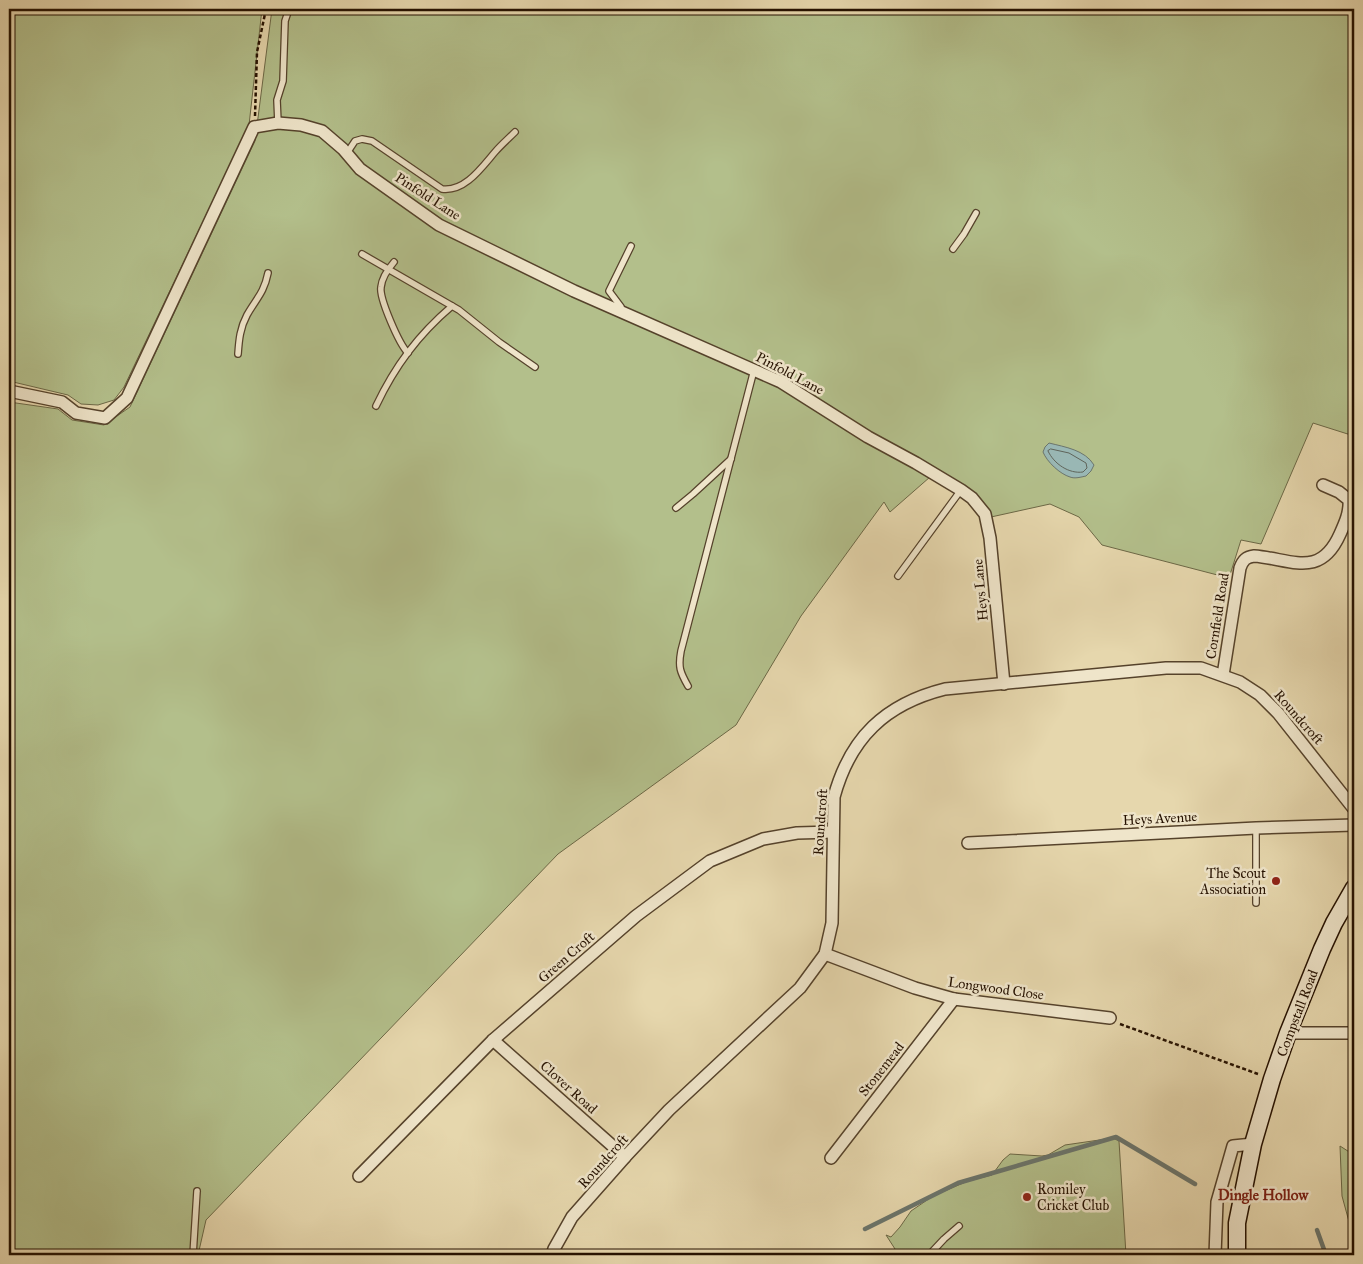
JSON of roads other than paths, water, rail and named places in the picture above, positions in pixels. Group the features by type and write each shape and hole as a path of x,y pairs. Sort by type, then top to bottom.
{"main road":[{"name":"Compstall Road","path":"1237,1255 1237,1224 1253,1144 1272,1079 1288,1033 1326,940 1354,889"}],"street":[{"name":"Pinfold Lane","path":"9,391 62,402 76,413 105,418 127,398 254,127 278,123 322,131 347,153 360,168 439,225 574,291 781,382 868,437 916,463 972,498"},
{"name":"Cornfield Road","path":"1223,675 1242,561 1254,556 1304,564 1312,563 1328,554 1339,536 1347,517 1349,500 1339,492 1323,485"},
{"name":"Heys Lane","path":"972,498 984,514 990,538 1004,684"},
{"name":"Roundcroft","path":"552,1255 572,1217 625,1157 669,1110 800,988 825,954 832,923 834,797 843,768 859,742 880,720 904,704 931,692 945,689 1166,668 1201,668 1240,682 1260,695 1278,713 1354,809"},
{"name":"Heys Avenue","path":"968,843 1256,828 1354,826"},
{"name":"Green Croft","path":"359,1176 493,1040 636,916 710,860 763,839 797,832 833,832"},
{"name":"Longwood Close","path":"825,954 915,988 954,999 1110,1018"},
{"name":"Stonemead","path":"831,1158 954,999"},
{"path":"1288,1033 1354,1033"},
{"name":"Clover Road","path":"493,1040 625,1157"},
{"path":"1215,1255 1217,1202 1233,1146 1253,1144"}],"lane":[{"path":"278,123 277,100 283,81 285,21 290,9"},
{"path":"347,153 355,141 362,139 372,141 442,189 450,190 466,182 477,173 515,132"},
{"path":"953,249 976,213"},
{"path":"622,312 621,307 609,290 631,246"},
{"path":"362,254 452,306 535,367"},
{"path":"394,262 388,269 381,285 381,292 394,331 403,348 408,353"},
{"path":"238,354 241,328 246,316 263,291 268,273"},
{"path":"376,406 389,379 408,353 433,322 452,306"},
{"path":"688,686 680,671 681,651 754,370"},
{"path":"676,508 731,458"},
{"path":"898,576 961,490"},
{"path":"1256,828 1256,903"},
{"path":"193,1255 197,1191"},
{"path":"930,1255 959,1226"}],"water":[{"path":"1049,443 1074,450 1085,456 1094,465 1091,471 1086,476 1076,478 1062,473 1051,464 1043,452"}],"waterway":[{"path":"865,1229 958,1183 1116,1137 1195,1184"},
{"path":"1317,1230 1326,1255"}],"place":[{"name":"The Scout Association","path":"1276,881"},
{"name":"Romiley Cricket Club","path":"1027,1197"}],"district":[{"name":"Dingle Hollow","path":"1263,1195"}]}
